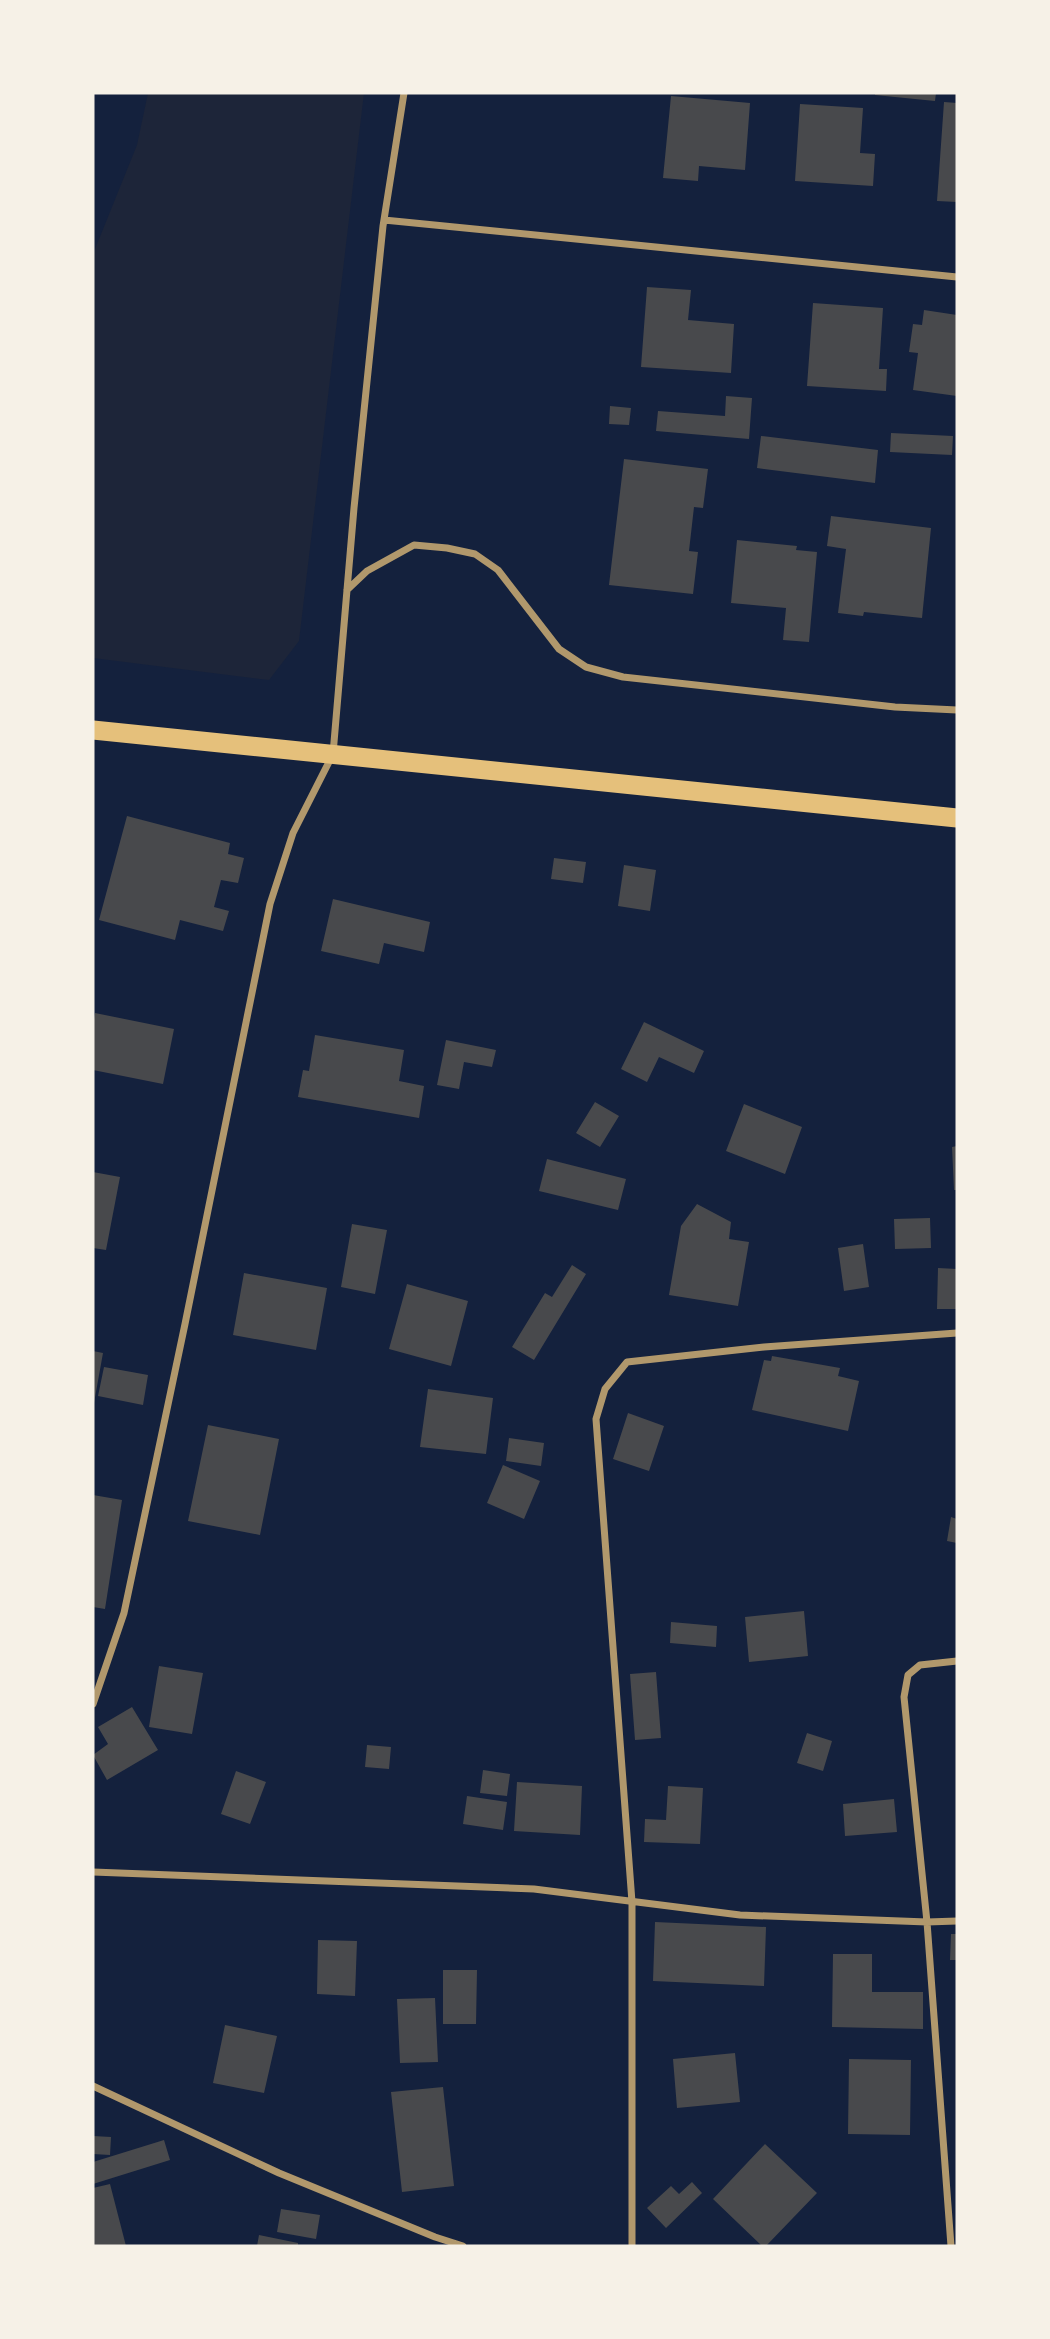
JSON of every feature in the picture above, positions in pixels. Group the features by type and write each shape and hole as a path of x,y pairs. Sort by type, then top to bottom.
{"highway":[{"path":"93,730 957,818"}],"street":[{"path":"93,1704 124,1613 186,1324 270,904 293,833 333,754 384,220 404,93"},
{"path":"384,220 957,276"},
{"path":"347,590 367,571 414,545 447,548 475,554 498,570 559,649 586,667 623,677 895,707 957,710"},
{"path":"632,2246 632,1902 596,1419 605,1389 627,1362 764,1347 957,1333"},
{"path":"951,2246 927,1922 904,1697 908,1675 920,1665 957,1661"},
{"path":"93,1872 534,1889 740,1915 957,1921"},
{"path":"93,2087 279,2173 463,2246"},
{"path":"435,2237 435,2246"}],"shaded area":[{"path":"148,93 364,93 299,641 269,680 93,658 93,254 137,145"}],"building":[{"path":"875,93 936,93 935,101"},
{"path":"671,96 750,103 745,170 699,166 698,181 663,178"},
{"path":"944,102 957,103 957,202 937,201"},
{"path":"800,104 863,108 860,153 875,154 873,186 795,181"},
{"path":"647,287 691,290 688,320 734,324 731,373 641,367"},
{"path":"813,303 883,308 879,369 887,369 886,391 807,386"},
{"path":"924,310 957,315 957,396 913,390 918,353 909,352 913,324 922,325"},
{"path":"726,396 752,398 749,439 656,431 658,411 725,416"},
{"path":"610,406 631,408 629,425 609,424"},
{"path":"891,433 953,436 952,455 890,452"},
{"path":"761,436 878,450 875,483 757,468"},
{"path":"624,459 708,469 703,508 694,507 689,551 698,552 693,594 609,585"},
{"path":"831,516 931,528 922,618 864,612 863,616 838,613 846,549 827,546"},
{"path":"737,540 797,546 796,550 817,552 809,642 783,640 786,608 731,603"},
{"path":"127,816 230,843 228,854 244,858 238,883 221,880 214,907 229,911 223,931 180,920 175,940 99,920"},
{"path":"554,858 586,862 583,883 551,879"},
{"path":"624,865 656,870 650,911 618,906"},
{"path":"333,899 430,922 424,952 384,943 379,964 321,951"},
{"path":"95,1013 174,1029 163,1084 93,1070"},
{"path":"644,1022 704,1051 694,1073 659,1057 647,1082 621,1069"},
{"path":"315,1035 404,1050 399,1081 424,1086 419,1118 298,1097 303,1070 309,1071"},
{"path":"446,1040 496,1050 492,1067 464,1062 459,1089 437,1085"},
{"path":"595,1102 619,1116 600,1147 576,1133"},
{"path":"744,1104 802,1127 785,1174 726,1151"},
{"path":"957,1146 957,1190 954,1190 952,1147"},
{"path":"547,1159 626,1179 618,1210 539,1191"},
{"path":"93,1172 120,1177 106,1250 93,1248"},
{"path":"697,1204 731,1222 729,1239 749,1242 738,1306 669,1295 681,1226"},
{"path":"930,1218 931,1248 895,1249 894,1219"},
{"path":"352,1224 387,1230 375,1294 341,1287"},
{"path":"863,1244 869,1287 844,1291 838,1248"},
{"path":"572,1265 586,1274 534,1360 512,1347 545,1293 552,1297"},
{"path":"938,1268 957,1269 957,1309 937,1309"},
{"path":"244,1273 327,1288 316,1350 233,1335"},
{"path":"407,1284 468,1301 451,1366 389,1349"},
{"path":"93,1351 103,1353 94,1403 93,1403"},
{"path":"772,1356 840,1368 838,1376 859,1381 848,1431 752,1410 764,1360 771,1361"},
{"path":"104,1367 148,1375 143,1405 98,1396"},
{"path":"428,1389 493,1398 486,1454 420,1447"},
{"path":"628,1413 664,1426 649,1471 613,1459"},
{"path":"208,1425 279,1439 260,1535 188,1521"},
{"path":"509,1438 544,1443 541,1466 506,1461"},
{"path":"503,1465 540,1481 524,1519 487,1503"},
{"path":"93,1495 122,1500 105,1609 93,1607"},
{"path":"951,1517 957,1519 957,1543 947,1541"},
{"path":"804,1611 808,1656 749,1662 745,1617"},
{"path":"671,1622 717,1626 716,1647 670,1643"},
{"path":"159,1666 203,1673 192,1734 149,1727"},
{"path":"656,1672 661,1738 635,1740 630,1674"},
{"path":"132,1707 158,1750 107,1780 93,1755 108,1744 98,1727"},
{"path":"807,1733 832,1741 823,1771 797,1763"},
{"path":"367,1745 391,1747 389,1769 365,1767"},
{"path":"483,1770 510,1774 507,1796 480,1793"},
{"path":"236,1771 266,1782 250,1824 221,1814"},
{"path":"517,1782 582,1786 580,1835 514,1831"},
{"path":"668,1786 703,1788 700,1844 644,1842 645,1819 666,1820"},
{"path":"467,1796 507,1802 503,1830 463,1824"},
{"path":"894,1799 897,1832 845,1836 843,1804"},
{"path":"655,1922 766,1927 764,1986 653,1981"},
{"path":"951,1934 957,1934 957,1960 950,1960"},
{"path":"318,1940 357,1941 355,1996 317,1994"},
{"path":"833,1954 872,1954 872,1992 923,1992 923,2029 832,2027"},
{"path":"443,1970 477,1970 476,2024 443,2024"},
{"path":"435,1998 438,2062 400,2063 397,1999"},
{"path":"225,2025 277,2036 264,2093 213,2083"},
{"path":"735,2053 740,2102 677,2108 673,2059"},
{"path":"849,2059 911,2060 910,2135 848,2134"},
{"path":"443,2087 454,2186 402,2192 391,2092"},
{"path":"93,2136 111,2137 110,2155 93,2154"},
{"path":"164,2140 170,2160 93,2184 93,2162"},
{"path":"765,2144 817,2193 766,2246 762,2246 713,2199"},
{"path":"692,2182 702,2193 666,2228 647,2208 671,2186 679,2194"},
{"path":"110,2184 126,2246 93,2246 93,2188"},
{"path":"281,2209 320,2215 316,2239 277,2232"},
{"path":"259,2235 298,2243 298,2246 257,2246"}]}
